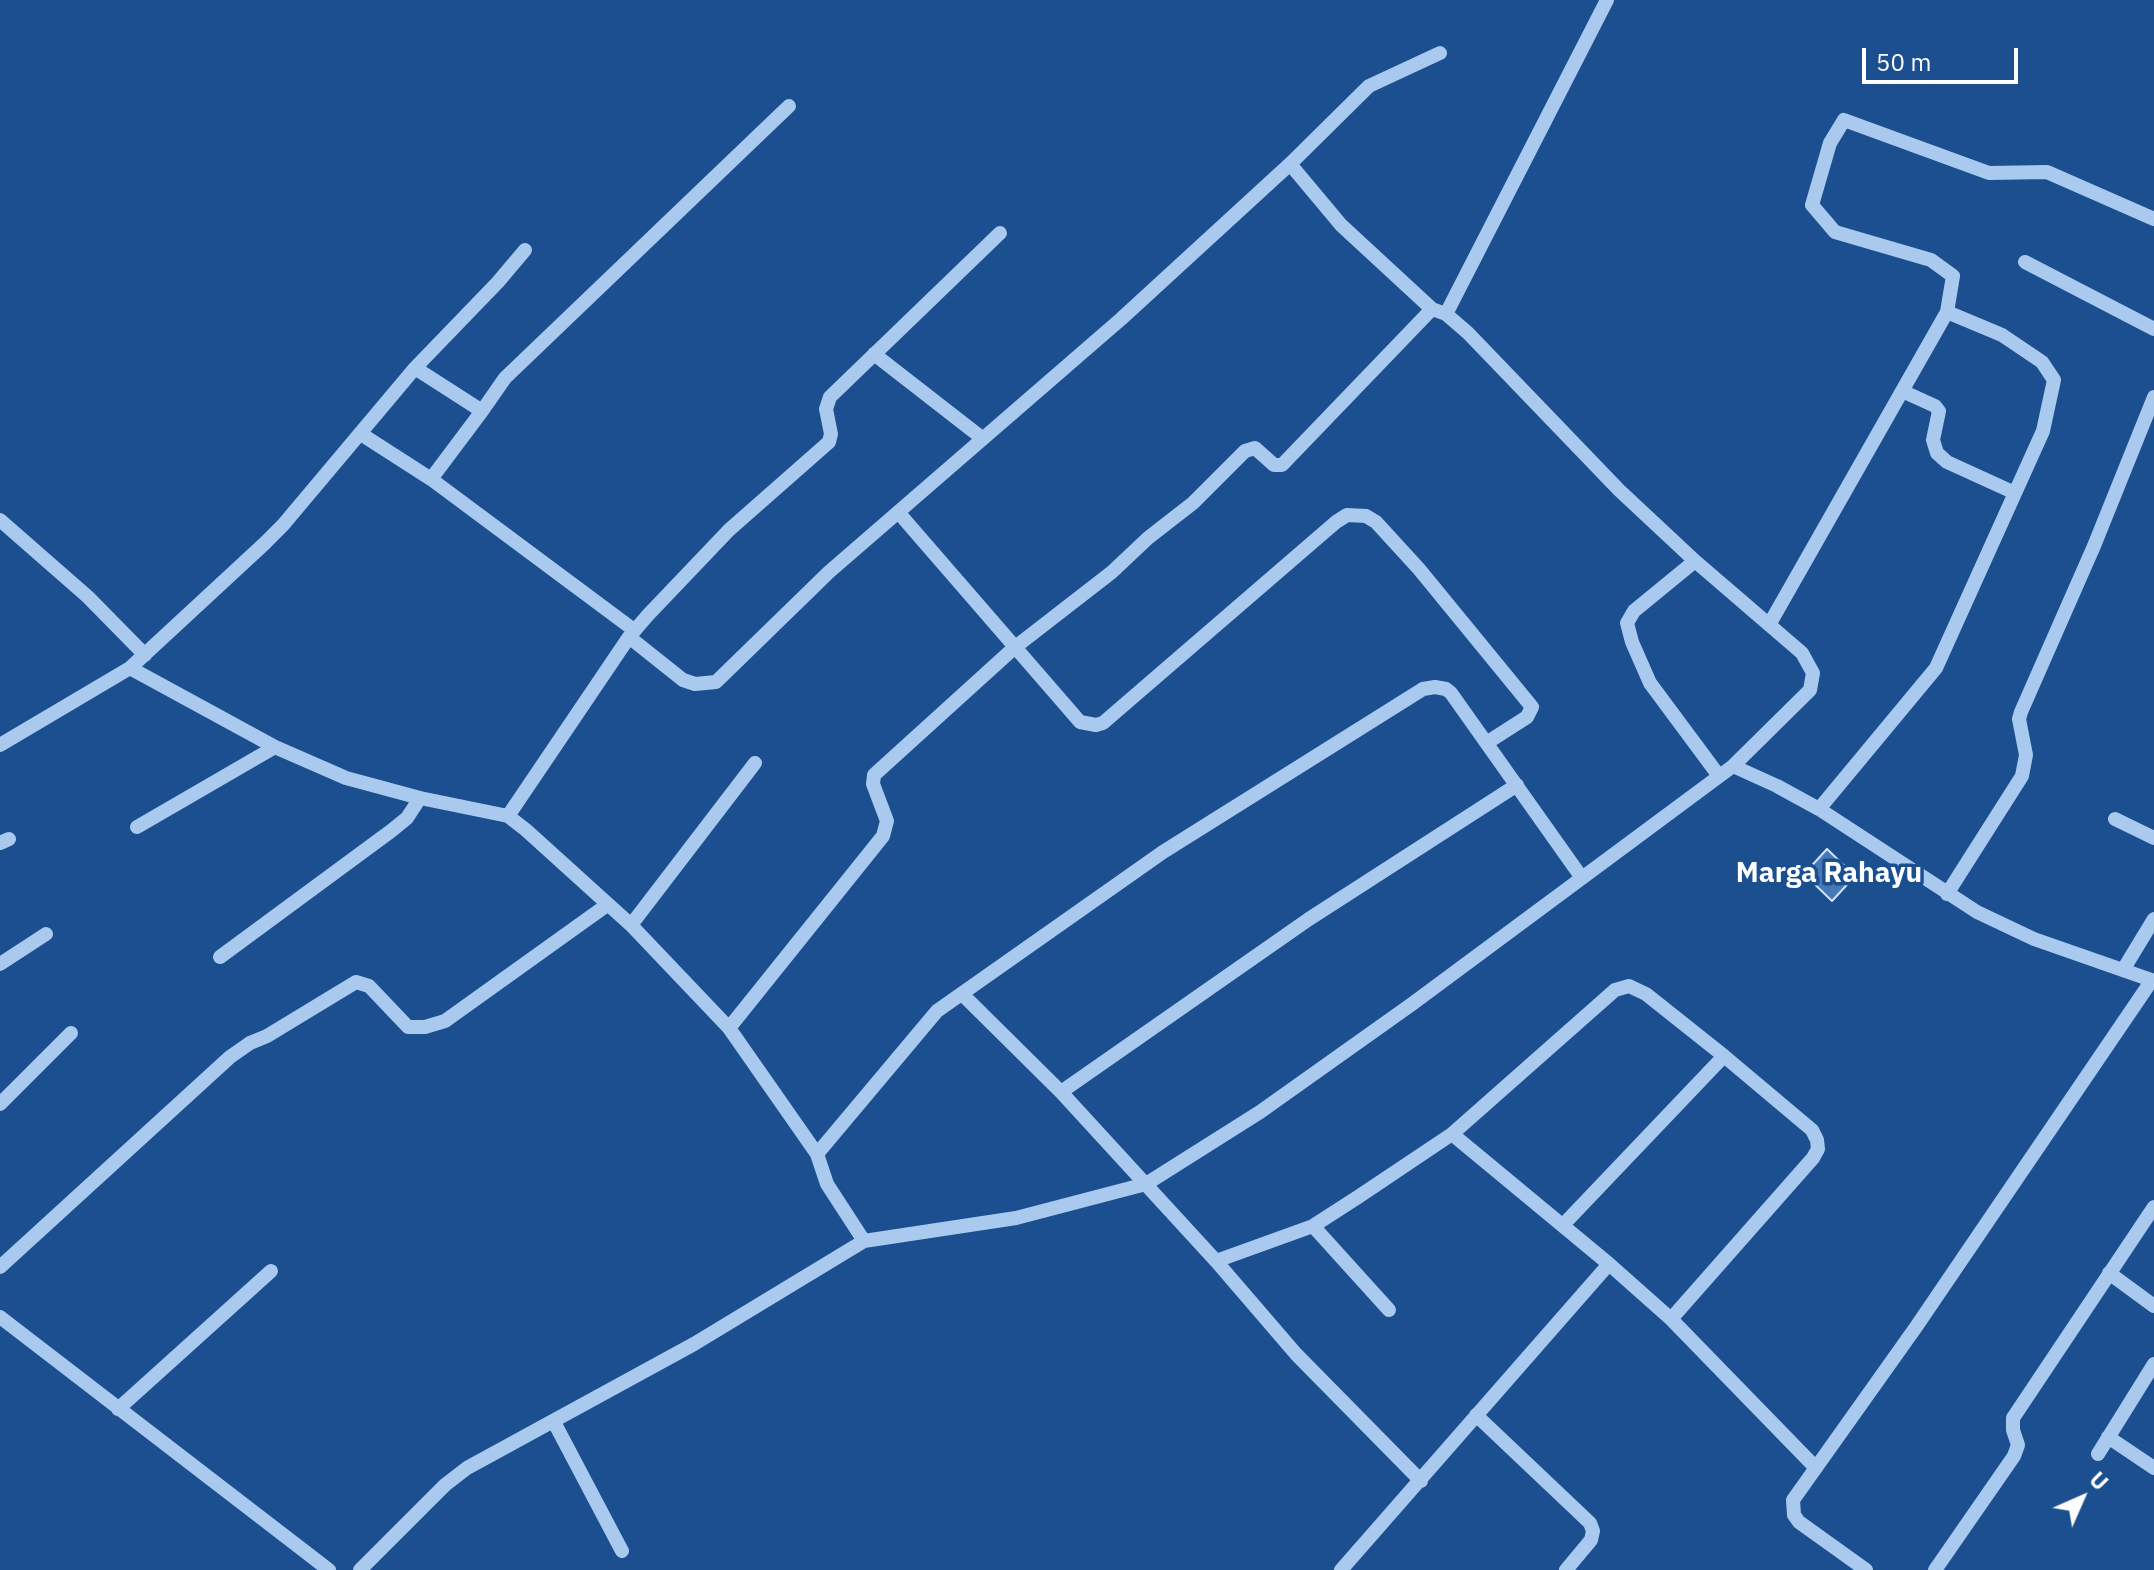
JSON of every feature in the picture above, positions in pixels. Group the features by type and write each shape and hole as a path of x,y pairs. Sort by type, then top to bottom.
{"street":[{"path":"1446,314 1607,0"},
{"path":"361,434 431,479 632,634 683,680 695,684 716,682 829,572 1121,319 1290,164 1369,86 1440,53"},
{"path":"431,479 505,378 789,106"},
{"path":"1769,625 1947,312 1953,276 1931,260 1835,232 1812,205 1830,143 1844,120 1989,173 2047,172 2154,219"},
{"path":"360,1570 445,1485 467,1468 694,1344 864,1241 1016,1218 1146,1184 1260,1112 1733,766 1810,690 1814,682 1813,673 1802,653 1695,561 1619,490 1468,333 1446,314 1432,309 1341,225 1290,164"},
{"path":"508,816 632,634 729,530 829,442 831,434 826,403 1000,233"},
{"path":"0,745 130,668 283,525 415,368 525,250"},
{"path":"2025,262 2154,329"},
{"path":"729,1028 883,836 887,821 873,784 874,775 1014,648 1112,572 1249,449 1255,448 1270,462 1282,465 1432,309"},
{"path":"1819,809 1926,684 1936,668 2043,431 2054,380 2042,362 2002,335 1947,312"},
{"path":"874,354 982,438"},
{"path":"415,368 482,411"},
{"path":"1902,391 1935,406 1939,411 1933,440 1937,453 1947,462 2015,493"},
{"path":"1947,894 2022,776 2026,755 2019,719 2021,712 2094,546 2154,397"},
{"path":"898,512 1080,722 1096,725 1103,723 1336,522 1347,515 1366,516 1376,522 1419,569 1532,707 1527,717 1488,742"},
{"path":"0,520 88,597 145,655"},
{"path":"1695,561 1634,611 1627,623 1650,683 1719,776"},
{"path":"130,668 275,747 346,778 420,798 508,816 631,925 729,1028 817,1154 827,1184 864,1241"},
{"path":"817,1154 930,1019 948,1003 1163,852 1423,689 1446,689 1488,742 1582,878"},
{"path":"137,827 275,747"},
{"path":"631,925 755,763"},
{"path":"1733,766 1819,809 1977,912 2034,939 2153,981 1793,1500 1794,1515 1866,1570"},
{"path":"1061,1092 1309,919 1517,785"},
{"path":"220,957 391,831 407,818 420,798"},
{"path":"2115,819 2154,838"},
{"path":"0,1267 230,1057 250,1043 267,1036 356,982 369,986 408,1027 425,1027 445,1021 607,905"},
{"path":"2123,970 2154,919"},
{"path":"0,964 46,934"},
{"path":"1216,1261 1313,1226 1452,1134 1615,990 1629,986 1646,994 1812,1130 1818,1149 1671,1319"},
{"path":"963,995 1061,1092 1216,1261 1296,1354 1421,1481"},
{"path":"0,1104 71,1033"},
{"path":"1563,1225 1724,1056"},
{"path":"1452,1134 1671,1319 1816,1468"},
{"path":"1935,1570 2014,1456 2018,1445 2013,1418 2154,1207"},
{"path":"1313,1226 1389,1310"},
{"path":"1341,1570 1609,1264"},
{"path":"118,1409 271,1271"},
{"path":"2109,1273 2154,1306"},
{"path":"0,1317 329,1570"},
{"path":"2098,1454 2154,1364"},
{"path":"1476,1415 1590,1523 1593,1531 1591,1540 1566,1570"},
{"path":"554,1422 622,1551"},
{"path":"2108,1437 2154,1468"}],"building":[{"path":"1827,849 1855,876 1832,901 1804,874"}],"district":[{"name":"Marga Rahayu","path":"1829,874"}]}
